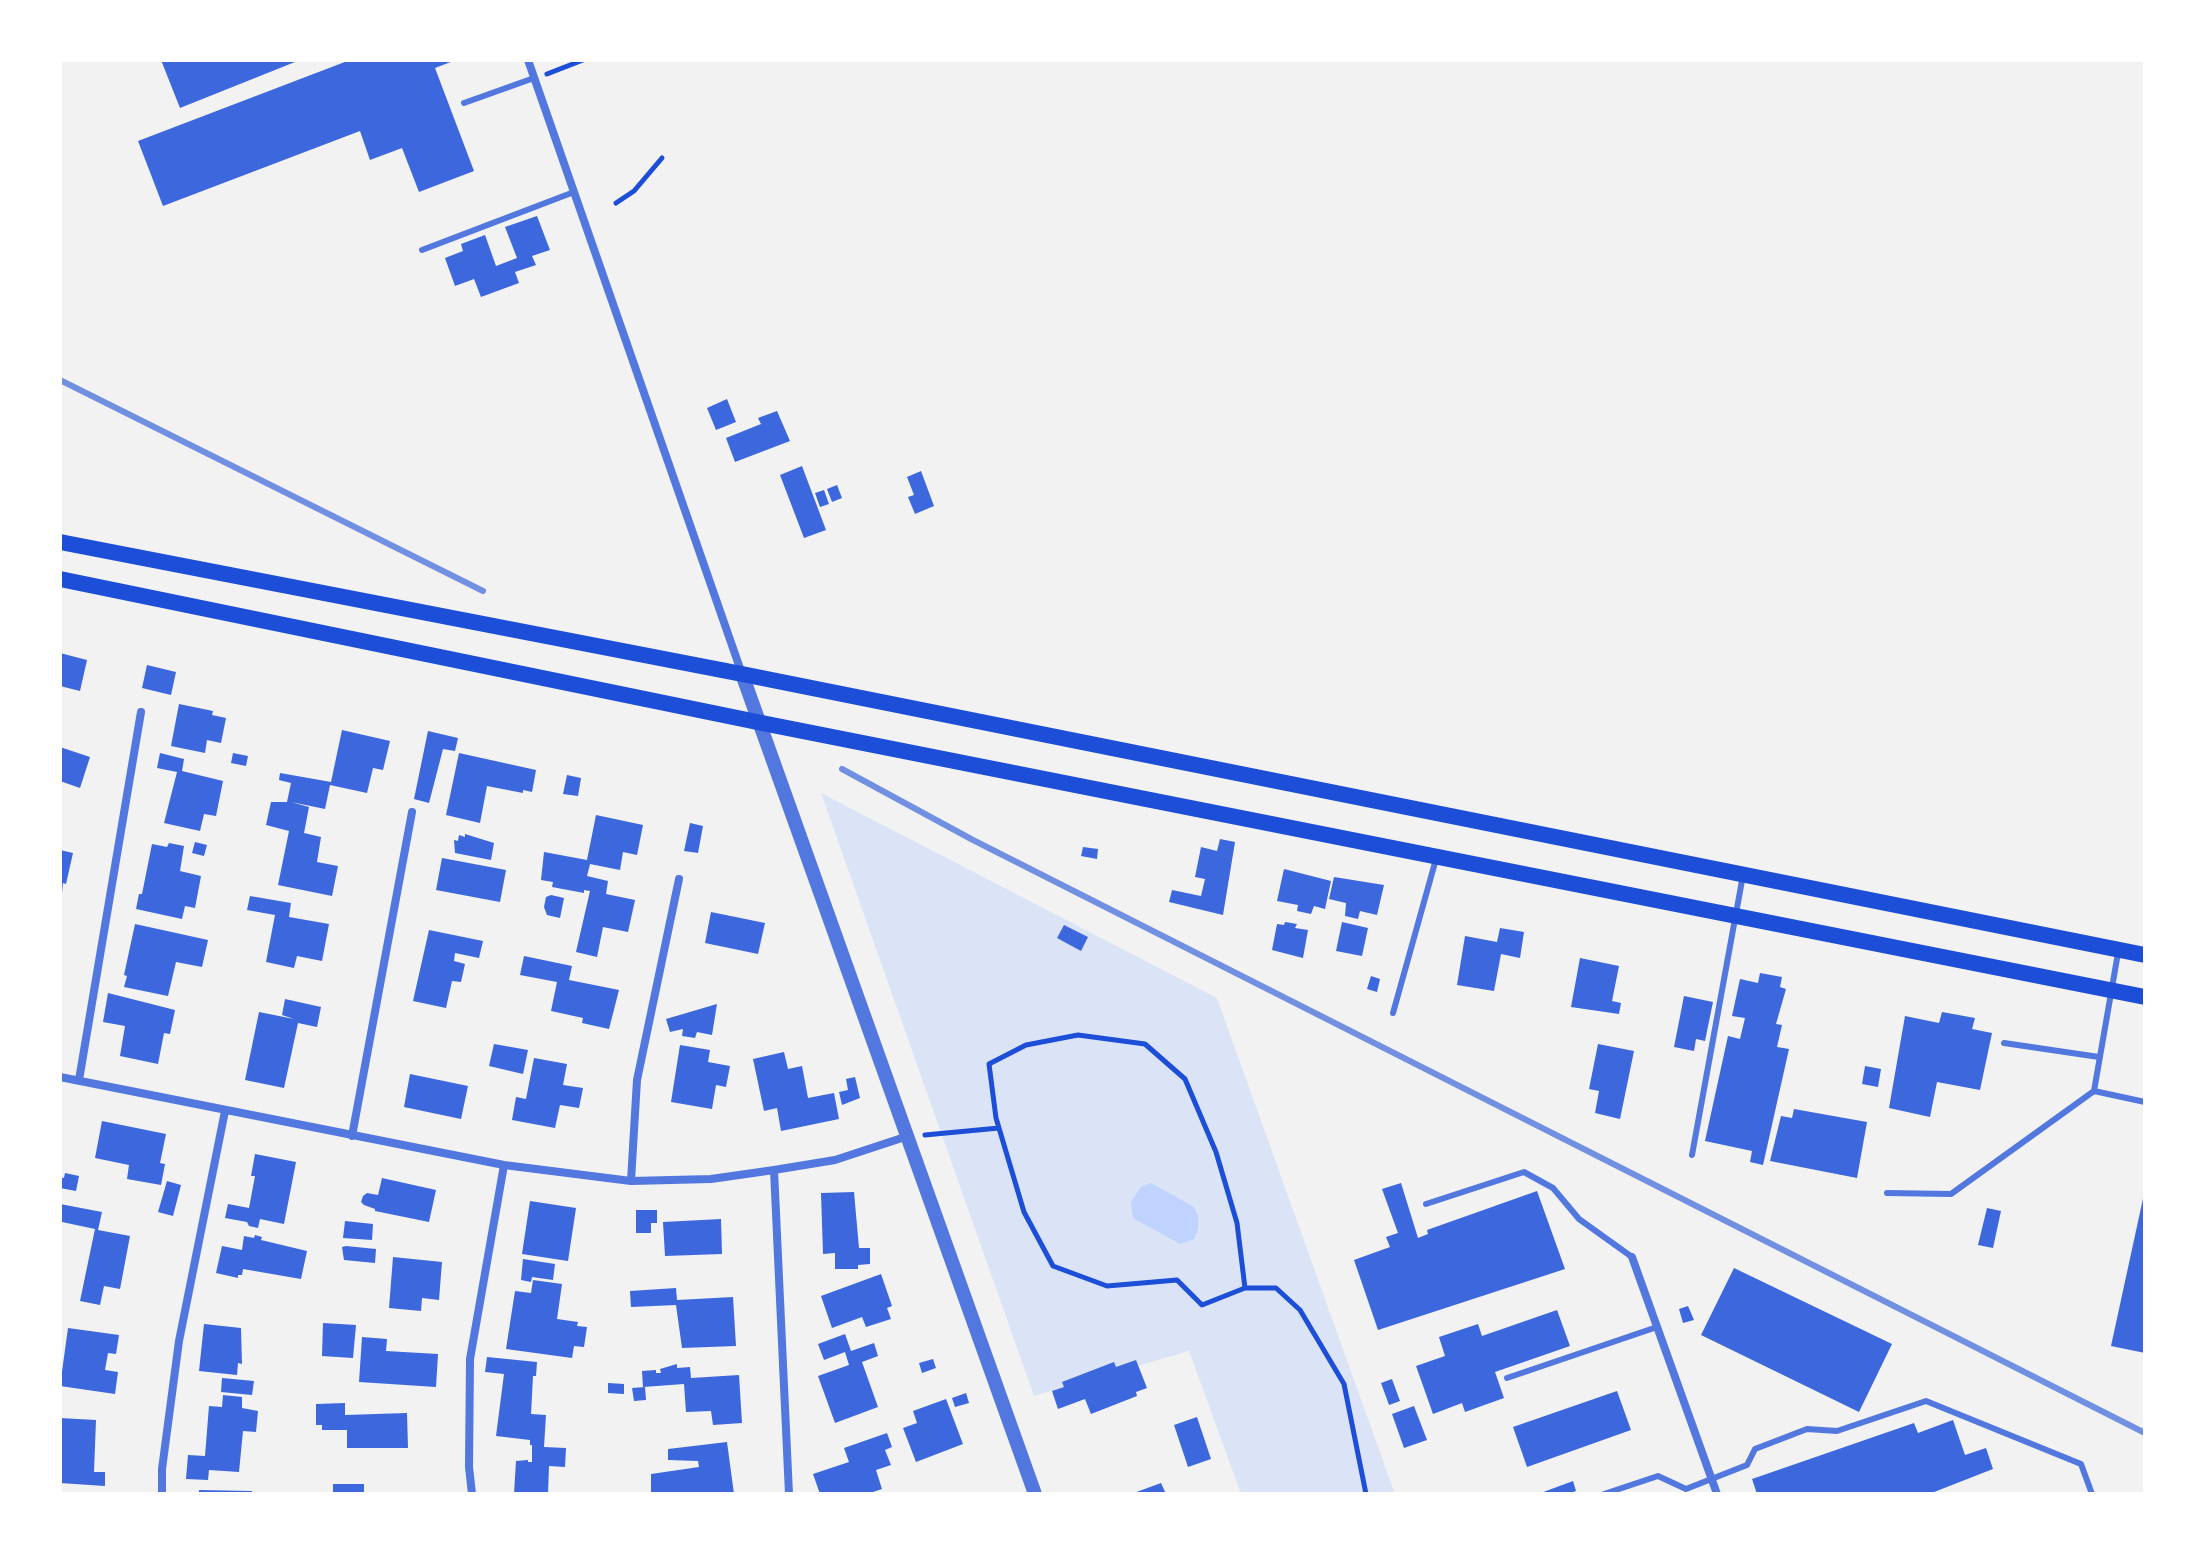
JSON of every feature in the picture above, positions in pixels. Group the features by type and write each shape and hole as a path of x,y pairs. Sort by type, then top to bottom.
{"main road":[{"path":"60,542 742,674 2145,955"},
{"path":"60,579 762,723 2145,997"}],"street":[{"path":"528,60 742,674 1035,1494"},
{"path":"79,1080 141,712"},
{"path":"352,1136 412,812"},
{"path":"631,1181 637,1080 679,879"},
{"path":"60,1077 504,1165 631,1181 711,1179 774,1170 835,1160 908,1136"},
{"path":"162,1494 162,1469 179,1341 225,1111"},
{"path":"472,1494 469,1467 470,1359 504,1165"},
{"path":"774,1170 789,1494"},
{"path":"1632,1257 1717,1494"}],"lane":[{"path":"464,103 534,78"},
{"path":"422,250 574,192"},
{"path":"1393,1013 1436,857"},
{"path":"1692,1155 1743,875"},
{"path":"1887,1193 1951,1194 2094,1091 2118,949"},
{"path":"2004,1043 2099,1057"},
{"path":"2094,1091 2145,1102"},
{"path":"1426,1204 1524,1172 1553,1188 1579,1219 1632,1257"},
{"path":"1507,1378 1657,1327"},
{"path":"1604,1494 1658,1476 1686,1489 1747,1465 1755,1449 1807,1429 1837,1431 1926,1401 2081,1464 2092,1494"}],"path":[{"path":"534,78 583,60"},
{"path":"616,203 634,191 662,158"},
{"path":"1245,1288 1237,1223 1216,1152 1185,1079 1145,1044 1078,1035 1026,1045 989,1064 999,1128 1024,1212 1053,1266 1107,1286 1177,1280 1202,1305 1245,1288 1276,1288 1300,1310 1344,1384 1366,1494"},
{"path":"908,1136 999,1128"}],"shaded area":[{"path":"821,793 1217,998 1395,1494 1241,1494 1189,1351 1034,1396"}],"water":[{"path":"1151,1183 1194,1207 1198,1215 1198,1229 1194,1239 1180,1244 1133,1218 1131,1202 1141,1187"}],"building":[{"path":"161,60 300,60 180,108"},
{"path":"350,60 456,60 435,68 474,171 419,192 402,148 370,160 360,131 163,206 138,141"},
{"path":"537,216 550,250 532,256 536,265 515,272 519,283 481,297 474,279 455,286 445,258 463,251 461,244 485,235 496,266 517,258 505,227"},
{"path":"727,399 736,422 716,430 707,408"},
{"path":"777,411 790,441 735,462 726,438 761,424 758,418"},
{"path":"802,466 826,530 804,538 780,475"},
{"path":"921,471 934,506 915,514 908,497 914,495 907,477"},
{"path":"837,485 842,498 832,502 827,489"},
{"path":"824,490 829,504 820,507 815,493"},
{"path":"60,653 87,660 80,691 60,686"},
{"path":"147,665 176,672 171,695 142,688"},
{"path":"179,704 213,711 212,715 226,718 221,743 207,740 205,753 171,746"},
{"path":"342,730 390,741 383,770 373,768 367,793 330,785 325,809 291,802 309,807 304,833 321,837 317,862 338,866 332,896 278,885 289,831 266,825 271,802 287,802 291,783 279,780 280,773 331,782"},
{"path":"428,731 458,738 455,751 443,749 429,803 414,799"},
{"path":"60,747 90,757 80,788 60,781"},
{"path":"160,753 184,759 182,771 223,781 216,816 204,814 200,831 164,823 177,772 157,768"},
{"path":"233,753 248,756 246,766 231,763"},
{"path":"459,753 536,770 532,792 487,786 480,823 446,815"},
{"path":"567,775 581,778 578,796 563,794"},
{"path":"596,815 643,825 637,855 623,852 620,870 590,864 587,876 608,881 606,894 635,900 628,932 603,927 597,957 576,952 590,891 584,890 584,893 552,887 553,882 541,880 544,852 587,860"},
{"path":"690,823 703,826 698,853 684,851"},
{"path":"465,834 494,843 491,860 455,853 454,840 458,841 459,835 465,837"},
{"path":"1220,839 1235,842 1223,915 1169,902 1172,890 1201,896 1205,879 1195,877 1201,847 1217,851"},
{"path":"195,842 207,845 204,856 192,853"},
{"path":"169,843 184,846 180,871 201,876 195,908 185,906 182,919 136,909 152,844 167,847"},
{"path":"1083,847 1098,849 1097,859 1081,856"},
{"path":"60,850 73,853 62,893"},
{"path":"442,858 506,870 500,902 436,890"},
{"path":"1284,869 1331,881 1325,909 1314,906 1311,914 1297,911 1298,905 1277,901"},
{"path":"1334,877 1384,885 1377,915 1360,911 1358,919 1345,916 1346,903 1329,899"},
{"path":"250,896 291,903 289,917 329,924 322,961 297,956 294,968 266,962 275,915 247,910"},
{"path":"546,897 564,898 560,918 547,915 544,907"},
{"path":"711,912 765,923 758,954 705,943"},
{"path":"1285,922 1308,930 1303,958 1272,950 1277,924 1284,925"},
{"path":"1342,922 1368,928 1362,956 1336,951"},
{"path":"135,924 208,940 202,967 176,962 168,996 124,987"},
{"path":"1064,925 1088,937 1081,951 1057,938"},
{"path":"1500,928 1524,932 1520,958 1501,954 1494,991 1457,985 1465,936 1497,942"},
{"path":"429,930 483,941 479,958 455,953 454,961 465,964 461,982 452,981 446,1008 413,1001"},
{"path":"524,956 572,966 569,980 619,990 609,1029 582,1023 583,1018 551,1011 557,982 520,975"},
{"path":"1580,958 1619,966 1612,1001 1621,1003 1619,1014 1571,1007"},
{"path":"1760,973 1782,977 1780,987 1786,989 1776,1024 1782,1025 1777,1047 1789,1049 1763,1165 1750,1162 1752,1151 1705,1141 1728,1036 1740,1039 1745,1018 1732,1016 1740,979 1758,983"},
{"path":"1371,976 1380,979 1377,992 1367,989"},
{"path":"108,993 175,1010 170,1034 164,1033 158,1064 120,1056 125,1026 103,1022"},
{"path":"1684,996 1713,1002 1705,1041 1696,1039 1694,1051 1674,1047"},
{"path":"285,999 321,1007 317,1027 298,1023 284,1088 245,1080 259,1012 294,1019 282,1015"},
{"path":"717,1004 712,1035 697,1032 695,1038 682,1036 683,1029 670,1032 666,1019"},
{"path":"1942,1012 1975,1018 1972,1029 1992,1033 1980,1090 1937,1082 1930,1117 1889,1108 1905,1016 1939,1023"},
{"path":"494,1044 528,1050 523,1074 489,1066"},
{"path":"1598,1044 1634,1051 1620,1119 1595,1113 1599,1091 1589,1089"},
{"path":"680,1045 710,1050 708,1062 730,1066 726,1087 716,1085 712,1109 671,1102"},
{"path":"784,1052 788,1069 802,1066 808,1098 834,1093 839,1119 781,1131 777,1108 764,1111 753,1059"},
{"path":"534,1058 567,1064 563,1085 583,1088 579,1108 560,1105 555,1128 512,1120 516,1097 526,1099"},
{"path":"1865,1066 1881,1069 1878,1087 1862,1084"},
{"path":"410,1074 468,1086 461,1119 404,1107"},
{"path":"855,1077 860,1098 842,1105 839,1092 848,1090 846,1079"},
{"path":"1794,1109 1867,1122 1857,1178 1770,1161 1781,1116 1792,1118"},
{"path":"102,1121 166,1134 160,1163 165,1164 161,1185 127,1179 129,1165 95,1158"},
{"path":"255,1154 296,1162 284,1224 260,1219 258,1228 249,1226 247,1222 225,1218 228,1204 249,1208 255,1176 251,1176"},
{"path":"65,1173 79,1176 76,1191 60,1188 60,1177 64,1178"},
{"path":"382,1178 436,1190 429,1222 375,1211 364,1205 361,1202 367,1193 378,1195"},
{"path":"167,1181 181,1185 173,1216 158,1212"},
{"path":"1401,1183 1418,1238 1428,1234 1427,1230 1537,1191 1565,1269 1378,1330 1354,1260 1390,1247 1386,1237 1398,1233 1382,1189"},
{"path":"854,1192 859,1248 870,1248 870,1264 858,1265 858,1269 835,1269 835,1253 823,1254 821,1193"},
{"path":"2145,1194 2145,1353 2111,1346"},
{"path":"530,1201 576,1208 568,1261 522,1254"},
{"path":"60,1204 102,1212 98,1230 130,1236 120,1289 104,1286 100,1305 80,1301 95,1229 62,1222"},
{"path":"1987,1208 2001,1211 1993,1248 1978,1245"},
{"path":"636,1210 657,1210 657,1223 651,1223 651,1233 636,1233"},
{"path":"721,1219 722,1254 665,1256 663,1222"},
{"path":"345,1221 373,1224 372,1240 343,1238"},
{"path":"255,1235 262,1237 261,1240 307,1251 301,1279 243,1269 238,1278 216,1273 222,1246 242,1250 244,1236 254,1238"},
{"path":"342,1247 376,1249 375,1263 344,1260"},
{"path":"393,1257 442,1262 439,1300 422,1298 421,1311 389,1308"},
{"path":"523,1259 555,1264 553,1280 532,1277 531,1282 521,1280"},
{"path":"1734,1268 1892,1344 1859,1412 1701,1335"},
{"path":"881,1274 892,1306 887,1308 891,1319 866,1327 862,1317 832,1328 821,1296"},
{"path":"533,1280 562,1284 557,1319 578,1322 577,1326 587,1327 584,1347 574,1346 572,1358 506,1349 515,1291 531,1293"},
{"path":"676,1288 677,1300 733,1297 736,1346 682,1348 676,1305 631,1307 630,1291"},
{"path":"1688,1306 1694,1320 1683,1323 1679,1309"},
{"path":"1557,1310 1570,1346 1495,1372 1504,1398 1465,1412 1462,1403 1433,1414 1416,1366 1445,1356 1439,1337 1478,1324 1482,1336"},
{"path":"323,1323 356,1325 353,1358 322,1356"},
{"path":"204,1324 241,1328 242,1364 238,1363 237,1375 199,1371"},
{"path":"68,1328 119,1335 116,1354 108,1353 105,1370 118,1372 115,1394 60,1386"},
{"path":"845,1334 851,1351 874,1343 878,1356 862,1362 878,1407 835,1423 818,1376 849,1365 845,1352 824,1360 818,1344"},
{"path":"362,1337 387,1339 386,1351 438,1354 436,1387 359,1382"},
{"path":"487,1357 537,1362 531,1414 546,1415 544,1447 566,1448 565,1467 549,1466 548,1494 514,1494 516,1461 532,1462 532,1445 530,1440 496,1436 504,1374 485,1372"},
{"path":"933,1359 936,1368 922,1373 919,1363"},
{"path":"1136,1360 1147,1388 1136,1392 1137,1396 1091,1414 1085,1399 1058,1409 1052,1391 1064,1387 1062,1382 1114,1362 1116,1367"},
{"path":"677,1364 677,1368 690,1367 691,1378 739,1375 742,1423 713,1425 711,1411 686,1412 684,1384 643,1387 642,1371 656,1370 656,1373 661,1373 660,1369"},
{"path":"222,1378 254,1381 252,1395 221,1392"},
{"path":"1392,1379 1400,1401 1389,1405 1381,1383"},
{"path":"608,1383 624,1384 624,1394 608,1393"},
{"path":"645,1387 646,1400 634,1401 632,1388"},
{"path":"1617,1391 1631,1430 1527,1467 1513,1427"},
{"path":"966,1393 969,1403 955,1407 952,1398"},
{"path":"223,1395 242,1397 242,1408 258,1411 256,1432 243,1431 239,1472 209,1470 208,1480 186,1479 188,1455 205,1456 209,1406 222,1407"},
{"path":"946,1399 963,1444 916,1462 903,1428 917,1423 913,1411"},
{"path":"345,1403 345,1415 407,1413 408,1448 347,1448 347,1430 322,1430 322,1425 316,1425 316,1404"},
{"path":"1414,1406 1427,1440 1404,1448 1392,1414"},
{"path":"1197,1417 1211,1459 1188,1467 1174,1425"},
{"path":"60,1418 96,1420 94,1472 105,1472 105,1486 60,1483"},
{"path":"1953,1420 1965,1455 1986,1448 1993,1469 1929,1494 1757,1494 1752,1479 1914,1423 1918,1433"},
{"path":"887,1433 892,1447 885,1450 891,1465 876,1470 882,1489 867,1494 820,1494 813,1474 849,1462 844,1448"},
{"path":"727,1442 734,1494 651,1494 651,1474 699,1467 698,1461 668,1460 668,1449"},
{"path":"1573,1481 1576,1491 1568,1494 1538,1494"},
{"path":"1161,1483 1166,1494 1131,1494"},
{"path":"333,1484 364,1484 364,1494 333,1494"},
{"path":"199,1490 252,1491 252,1494 199,1494"}],"railway":[{"path":"60,380 483,591"},
{"path":"842,769 973,840 2145,1433"}]}
